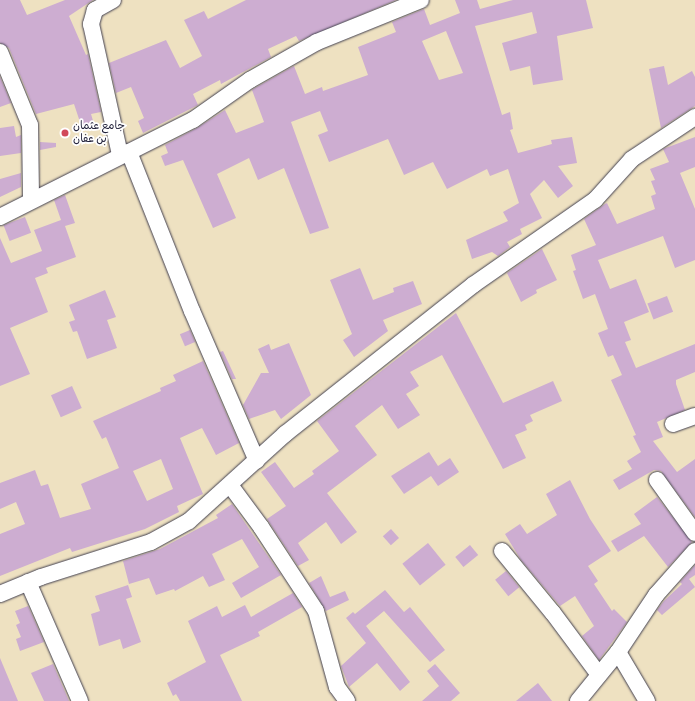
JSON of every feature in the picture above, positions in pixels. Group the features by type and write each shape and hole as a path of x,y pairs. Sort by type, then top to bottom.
{"street":[{"path":"113,0 95,10 91,24 125,154 257,460"},
{"path":"0,218 32,200 193,120 250,80 316,42 421,0"},
{"path":"0,52 30,125 32,200"},
{"path":"0,594 28,582 151,542 189,521 285,434 474,285 595,200 632,159 695,117"},
{"path":"672,424 695,416"},
{"path":"657,480 695,533"},
{"path":"230,485 261,527 316,611 337,687 347,701"},
{"path":"502,551 553,613 599,675"},
{"path":"578,701 618,652 656,595 695,551"},
{"path":"28,582 80,701"},
{"path":"618,652 646,701"}],"building":[{"path":"0,0 20,0 27,15 65,0 93,0 69,16 86,55 88,54 101,112 91,114 94,124 82,128 74,104 36,114 9,48 0,43"},
{"path":"246,0 396,0 299,41 296,36 268,49 271,57 221,84 220,80 193,94 198,105 143,133 138,121 144,118 131,87 116,93 109,63 166,40 180,68 202,56 184,20 204,11 208,19"},
{"path":"455,0 477,0 480,9 513,0 586,0 593,28 557,36 563,80 533,85 530,66 510,71 502,43 537,33 532,12 475,26 502,115 510,112 513,129 510,130 518,153 552,144 551,140 572,137 577,163 558,166 573,186 558,198 544,180 530,194 542,218 520,229 522,234 507,242 510,247 498,256 492,252 472,259 466,240 508,221 503,212 519,203 508,169 490,176 487,169 447,189 433,162 404,175 388,139 329,162 318,135 328,131 320,111 291,122 329,228 310,234 284,168 258,180 249,158 217,174 236,218 213,228 183,160 165,166 161,156 168,153 165,145 197,128 225,110 236,133 264,122 252,90 294,66 305,94 322,87 323,91 368,75 358,47 396,32 392,22 424,9 430,25 460,13","holes":["446,31 463,73 439,80 422,41"]},
{"path":"664,66 668,85 692,71 695,77 695,106 661,128 649,69"},
{"path":"0,77 11,103 0,107"},
{"path":"14,126 16,137 21,135 21,153 0,156 0,128"},
{"path":"695,137 695,167 680,173 695,209 695,260 675,268 663,236 598,260 610,289 636,279 649,312 624,322 631,340 625,342 636,368 695,344 695,372 676,380 685,410 657,422 663,437 653,441 677,472 695,459 695,517 661,471 654,470 619,490 613,480 632,469 627,461 641,452 633,436 636,435 611,380 622,375 613,355 608,357 598,333 608,329 595,294 583,299 573,271 576,270 571,255 596,245 584,219 605,204 607,203 617,224 655,209 651,196 656,194 651,181 655,180 650,169 669,162 663,149"},
{"path":"40,142 56,143 56,147 40,150"},
{"path":"21,173 21,187 0,197 0,179"},
{"path":"65,195 75,223 65,226 76,257 46,268 48,273 35,278 48,312 10,328 30,374 0,386 0,238 11,263 42,251 34,230 61,220 54,200"},
{"path":"25,217 31,233 10,241 4,225"},
{"path":"542,249 557,280 536,290 537,293 521,302 507,273"},
{"path":"360,268 373,300 394,292 393,288 413,281 422,304 383,320 388,331 354,357 343,340 352,334 330,280"},
{"path":"105,290 116,317 107,320 117,348 87,359 77,331 73,332 69,322 75,320 69,305"},
{"path":"667,296 673,312 653,319 647,304"},
{"path":"456,313 503,403 553,381 562,401 530,415 533,421 525,425 527,430 515,435 526,458 503,469 442,355 410,372 419,386 406,394 420,415 398,429 382,405 355,426 377,455 327,493 357,532 341,544 326,522 298,543 309,560 298,566 267,519 286,506 261,472 275,462 294,488 314,474 312,471 339,451 317,421"},
{"path":"190,330 195,342 185,346 180,334"},
{"path":"289,343 311,395 281,419 275,410 249,419 243,405 261,373 269,373 258,349 269,344 271,350"},
{"path":"223,351 236,379 232,379 220,352"},
{"path":"203,361 239,443 216,455 202,428 180,438 203,494 177,506 179,512 145,529 72,552 70,548 0,576 0,534 25,524 16,502 0,509 0,483 35,470 41,486 48,484 60,518 91,509 81,484 119,468 106,437 102,439 93,421 161,391 160,388 176,381 173,375","holes":["161,459 173,489 147,501 133,471"]},
{"path":"72,386 82,408 61,417 51,395"},
{"path":"429,452 438,466 450,458 459,472 438,486 431,476 404,494 391,476"},
{"path":"570,480 590,519 611,551 588,566 598,581 594,584 612,611 614,609 627,622 599,660 582,636 594,626 575,596 560,606 521,560 505,534 520,524 527,534 557,515 546,494"},
{"path":"657,497 692,542 668,567 644,536 618,552 611,541 641,524 634,514"},
{"path":"232,504 281,575 241,598 232,583 259,567 242,539 212,554 225,580 209,587 203,576 175,591 174,589 156,595 149,578 129,584 123,561 160,549 218,518 216,515"},
{"path":"391,529 399,538 391,545 383,536"},
{"path":"428,543 446,565 420,586 402,564"},
{"path":"470,545 478,555 463,567 455,557"},
{"path":"695,565 695,575 689,579 695,587 662,615 657,610 682,584 680,582"},
{"path":"506,571 519,587 508,596 495,580"},
{"path":"321,576 330,597 345,591 349,600 326,611 309,583"},
{"path":"128,585 132,597 126,599 141,642 123,649 120,639 99,646 91,614 100,611 95,596"},
{"path":"385,590 404,612 410,607 445,650 430,662 384,611 366,626 410,682 400,691 377,663 349,687 341,666 366,643 346,618 353,612 355,614"},
{"path":"293,593 302,607 258,632 260,636 220,655 242,701 180,701 176,694 173,696 167,683 206,662 188,621 217,606 222,617 245,605 251,617"},
{"path":"28,606 44,642 20,651 16,639 21,637 16,625 20,623 15,611"},
{"path":"0,658 18,701 0,701"},
{"path":"53,664 69,701 44,701 31,673"},
{"path":"435,664 460,693 451,701 422,701 439,686 427,671"},
{"path":"538,683 552,701 516,701"}],"place":[{"name":"جامع عثمان بن عفان","path":"65,133"}]}
